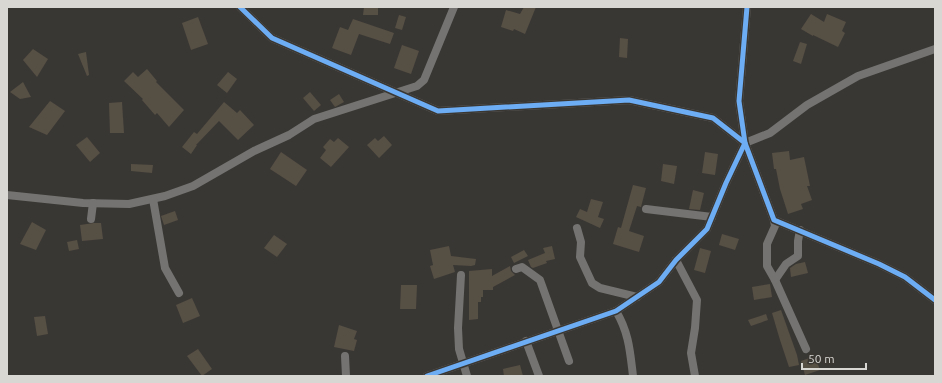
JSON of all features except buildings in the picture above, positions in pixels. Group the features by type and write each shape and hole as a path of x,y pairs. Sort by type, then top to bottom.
{"street":[{"path":"240,7 272,38 438,112 628,100 713,118 745,143"},
{"path":"7,195 93,203 129,204 153,199 193,186 254,151 289,135 314,119 418,86 424,80 454,7"},
{"path":"747,7 739,101 745,143 774,220 775,226 767,244 767,266 775,280 806,349"},
{"path":"427,376 616,311 660,282 676,260 707,229 726,183 745,143 770,133 807,105 858,76 935,49"},
{"path":"153,199 165,268 179,293"},
{"path":"91,219 93,203"},
{"path":"646,209 712,217"},
{"path":"774,220 879,264 905,277 935,300"},
{"path":"577,228 581,242 580,257 592,283 600,288 637,297"},
{"path":"775,280 786,264 798,256 800,230"},
{"path":"676,260 697,300 691,353 695,376"},
{"path":"516,269 522,267 540,280 569,361"},
{"path":"461,275 458,328 459,349 467,376"},
{"path":"616,311 621,320 630,347 633,376"},
{"path":"526,341 539,376"},
{"path":"345,356 346,376"}],"cycle path":[{"path":"240,7 272,38 438,111 629,100 713,118 745,143 774,220 879,264 905,277 935,300"},
{"path":"427,376 616,311 659,282 676,260 707,229 726,183 745,143 739,101 747,7"}]}
